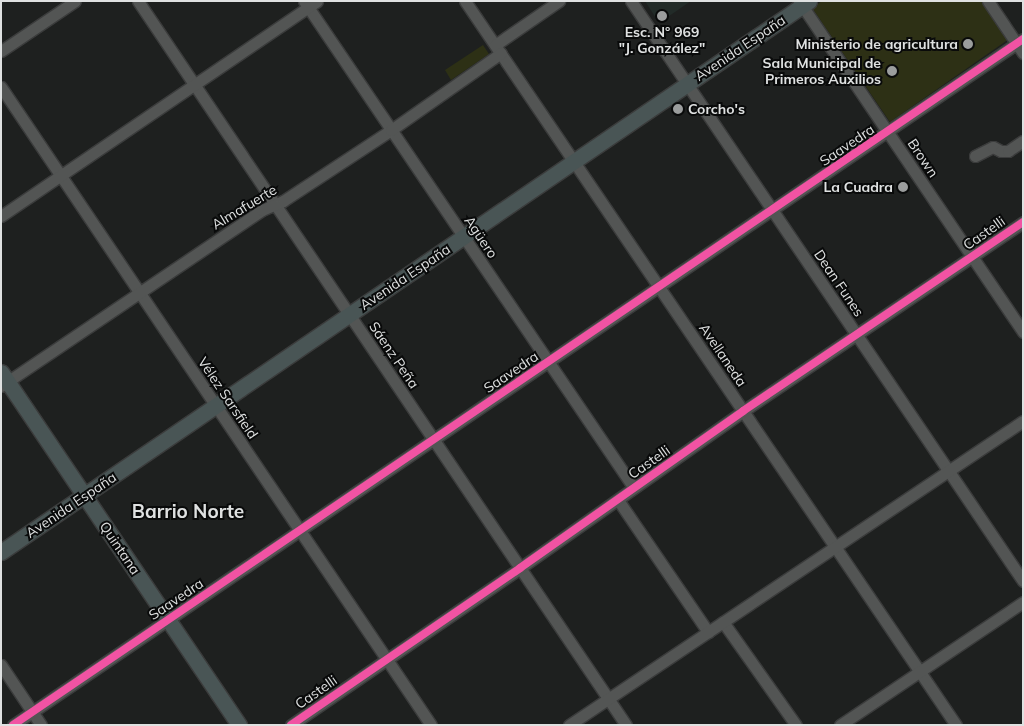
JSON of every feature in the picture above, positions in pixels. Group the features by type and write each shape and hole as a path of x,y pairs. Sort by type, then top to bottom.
{"main road":[{"name":"Avenida España","path":"1,552 574,162 803,3"},
{"name":"Quintana","path":"3,380 85,495 239,725"}],"street":[{"path":"1,51 75,1"},
{"name":"Sáenz Peña","path":"138,1 626,725"},
{"name":"Avellaneda","path":"465,1 956,725"},
{"name":"Almafuerte","path":"3,380 262,210 276,205 391,130 559,1"},
{"name":"Dean Funes","path":"631,1 1023,581"},
{"path":"988,1 1019,41 1023,53"},
{"path":"1,216 194,85 310,3"},
{"name":"Agüero","path":"310,3 391,130 634,488"},
{"name":"Brown","path":"803,3 887,132 1023,332"},
{"name":"Saavedra","path":"13,725 1019,41"},
{"name":"Vélez Sarsfield","path":"1,87 431,725"},
{"path":"975,156 993,146 1000,151 1008,151 1023,141"},
{"name":"Castelli","path":"291,725 618,500 743,411 1023,222"},
{"path":"569,725 1023,421"},
{"path":"618,500 708,632"},
{"path":"840,725 1023,602"},
{"path":"723,622 796,725"},
{"path":"1,665 41,725"}],"shaded area":[{"name":"Esc. N° 969 \"J. González\"","path":"645,1 691,1 659,23"}],"green space":[{"path":"822,1 983,1 1009,39 890,122 812,8"},
{"path":"483,45 489,54 451,80 445,70"}],"cycle path":[{"path":"13,725 1023,39"},
{"path":"291,725 520,568 743,411 1023,222"}],"place":[{"name":"Esc. N° 969 \"J. González\"","path":"662,16"},
{"name":"Ministerio de agricultura","path":"968,44"},
{"name":"Sala Municipal de Primeros Auxilios","path":"892,71"},
{"name":"Corcho's","path":"678,109"},
{"name":"La Cuadra","path":"903,187"}],"district":[{"name":"Barrio Norte","path":"188,512"}]}
